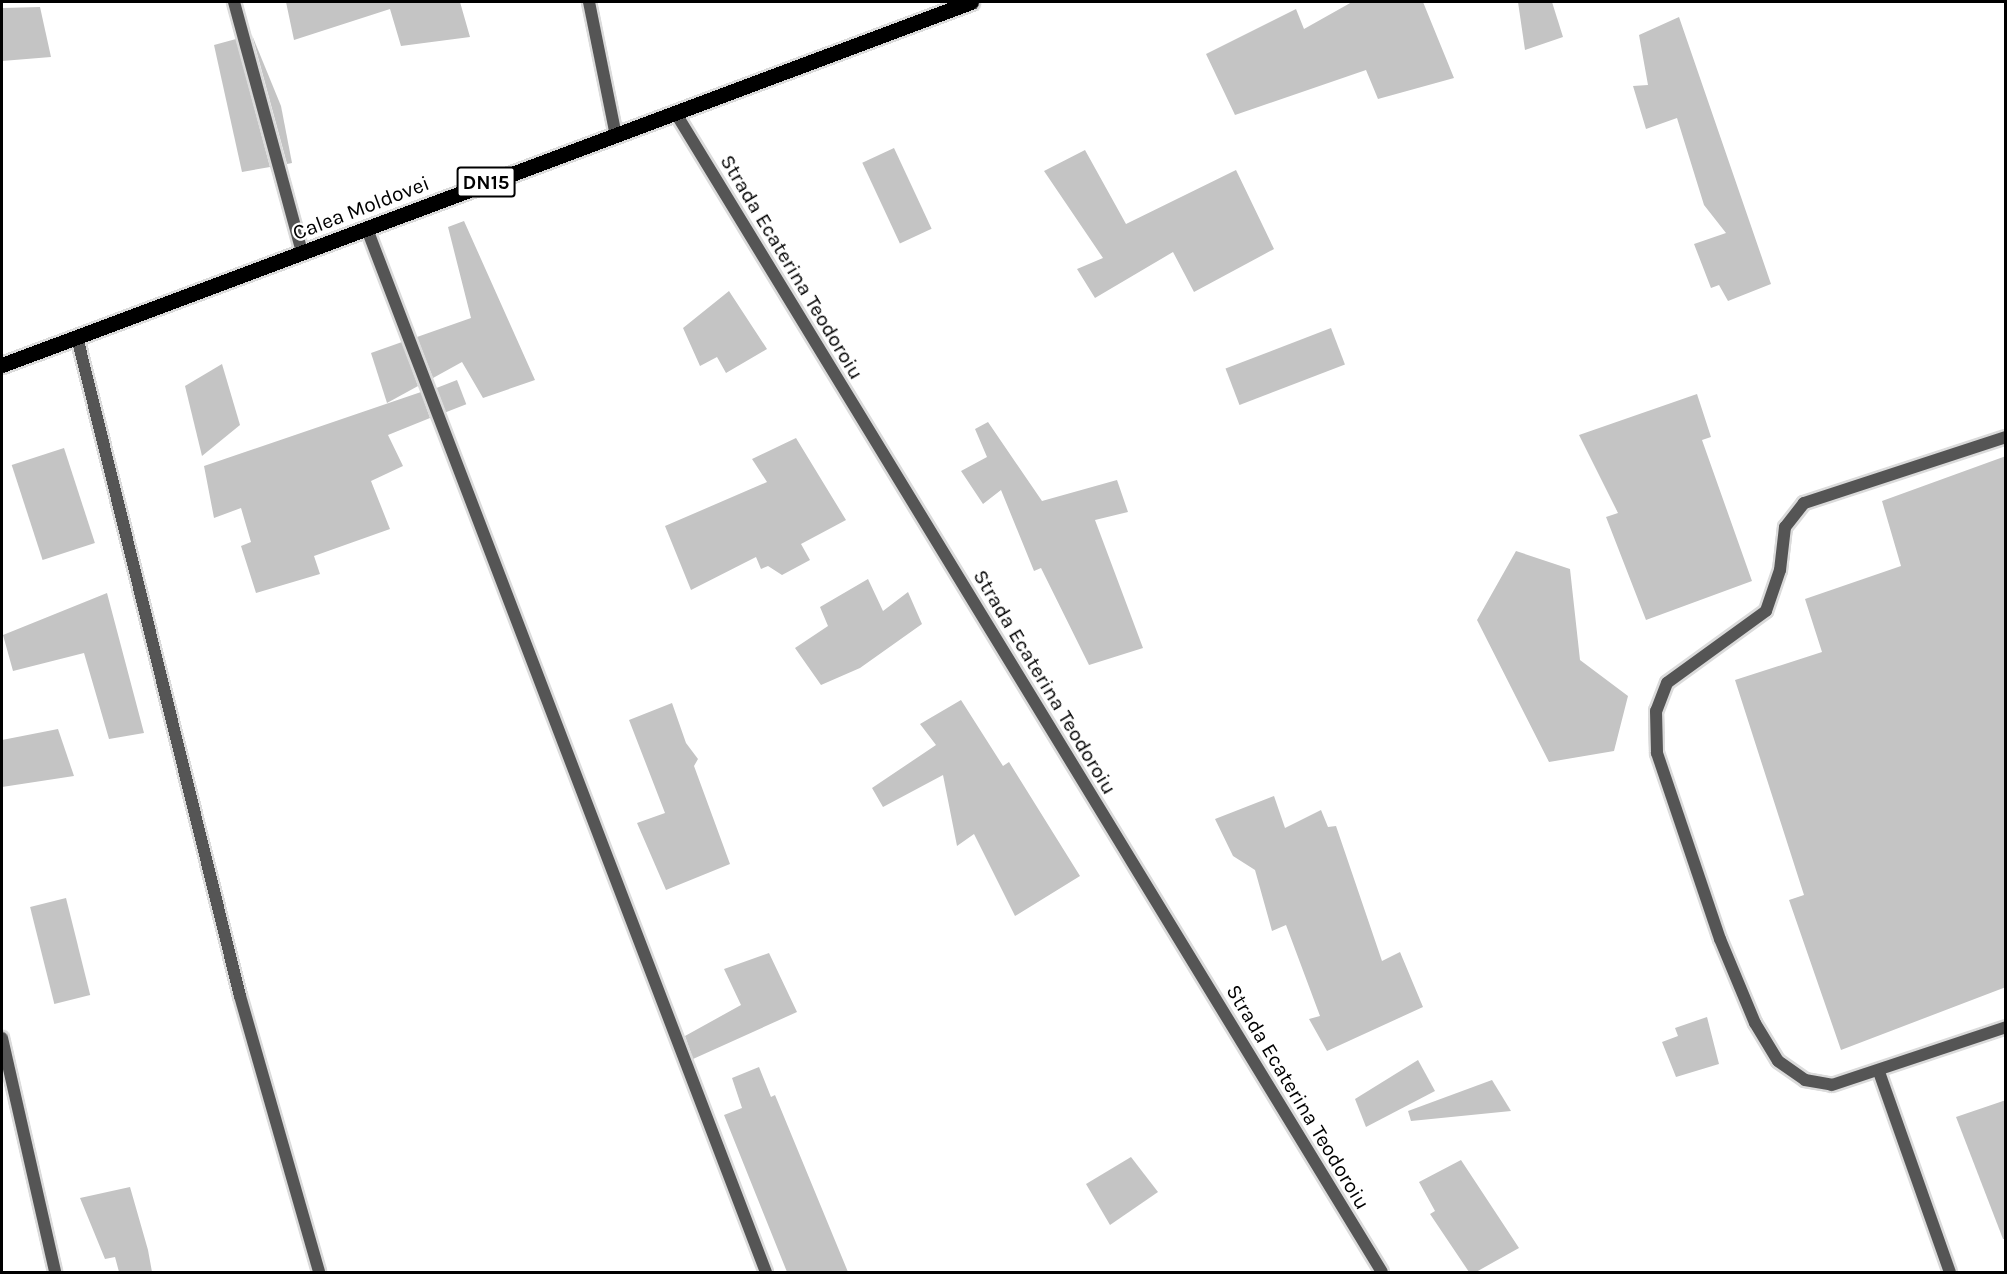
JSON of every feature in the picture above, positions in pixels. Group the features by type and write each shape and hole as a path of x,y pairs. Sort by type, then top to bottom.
{"main road":[{"name":"Calea Moldovei","path":"2,365 367,229 615,131 675,112 971,2"}],"street":[{"path":"234,2 302,253"},
{"path":"589,2 615,131"},
{"name":"Strada Ecaterina Teodoroiu","path":"675,112 1382,1272"},
{"path":"367,229 766,1272"},
{"path":"77,337 240,996 319,1272"},
{"path":"2006,437 1804,503 1785,527 1780,570 1766,611 1666,683 1656,711 1657,753 1755,1023 1778,1061 1805,1080 1832,1085 1879,1072 2006,1027"},
{"path":"2,1038 55,1272"},
{"path":"1879,1072 1950,1272"}],"building":[{"path":"286,2 460,2 470,37 401,46 390,9 294,40"},
{"path":"1352,2 1423,2 1454,78 1378,99 1366,70 1235,115 1206,54 1296,9 1304,29"},
{"path":"1518,2 1552,2 1563,37 1525,50"},
{"path":"40,7 51,57 2,61 2,8"},
{"path":"1679,17 1771,284 1728,301 1719,285 1711,288 1694,244 1726,233 1704,205 1677,118 1646,129 1633,86 1648,85 1639,35"},
{"path":"252,35 281,106 292,163 287,164"},
{"path":"236,39 270,167 242,172 214,45"},
{"path":"894,148 932,229 900,243 862,163"},
{"path":"1085,150 1126,224 1236,170 1274,249 1194,292 1173,252 1095,298 1077,269 1103,258 1044,171"},
{"path":"464,221 535,380 483,398 462,362 433,378 417,337 471,318 448,227"},
{"path":"729,291 767,349 726,373 717,357 700,366 683,328"},
{"path":"1331,328 1345,364 1239,405 1226,368"},
{"path":"402,342 418,386 387,403 371,353"},
{"path":"222,364 240,425 202,456 185,386"},
{"path":"457,380 466,404 446,412 436,388"},
{"path":"421,392 430,418 388,435 403,466 371,481 390,529 314,556 320,574 256,593 241,546 251,542 241,508 214,518 204,466"},
{"path":"1697,394 1711,437 1702,440 1752,581 1646,620 1606,517 1618,513 1579,435"},
{"path":"988,422 1042,501 1117,480 1128,512 1095,520 1143,648 1089,665 1041,568 1034,571 1001,490 983,504 961,471 987,457 975,429"},
{"path":"796,438 846,520 801,544 810,560 782,575 768,566 761,569 756,557 691,590 665,526 767,482 752,459"},
{"path":"64,448 95,543 43,560 12,465"},
{"path":"2006,456 2006,987 1841,1050 1789,900 1804,895 1735,680 1822,652 1805,599 1901,566 1882,501"},
{"path":"1516,551 1570,569 1580,660 1628,696 1614,751 1549,762 1477,620"},
{"path":"868,579 883,611 908,592 922,624 860,668 821,685 795,648 828,626 820,607"},
{"path":"107,593 144,733 109,739 84,653 13,671 3,635"},
{"path":"961,700 1003,766 1009,762 1080,876 1015,916 974,834 957,846 943,775 883,807 872,788 936,745 920,724"},
{"path":"672,703 686,743 698,759 694,766 730,864 666,890 637,823 665,813 629,720"},
{"path":"58,729 74,776 2,787 2,740"},
{"path":"1274,796 1285,828 1321,810 1328,827 1336,826 1382,961 1400,952 1423,1007 1327,1051 1309,1019 1320,1016 1286,925 1272,931 1255,870 1233,856 1215,819"},
{"path":"66,898 90,995 54,1004 30,907"},
{"path":"769,953 797,1012 693,1059 685,1036 741,1005 724,969"},
{"path":"1707,1017 1719,1064 1676,1077 1662,1042 1678,1036 1675,1028"},
{"path":"1418,1060 1435,1091 1366,1127 1355,1099"},
{"path":"759,1067 771,1097 775,1095 848,1272 787,1272 724,1115 742,1108 732,1078"},
{"path":"1492,1080 1511,1111 1411,1121 1408,1111"},
{"path":"2006,1100 2006,1239 2003,1239 1956,1117"},
{"path":"1131,1157 1158,1192 1110,1225 1086,1184"},
{"path":"1461,1160 1519,1248 1476,1272 1469,1272 1430,1214 1435,1211 1419,1182"},
{"path":"130,1187 152,1272 119,1272 115,1257 105,1259 80,1198"}]}
